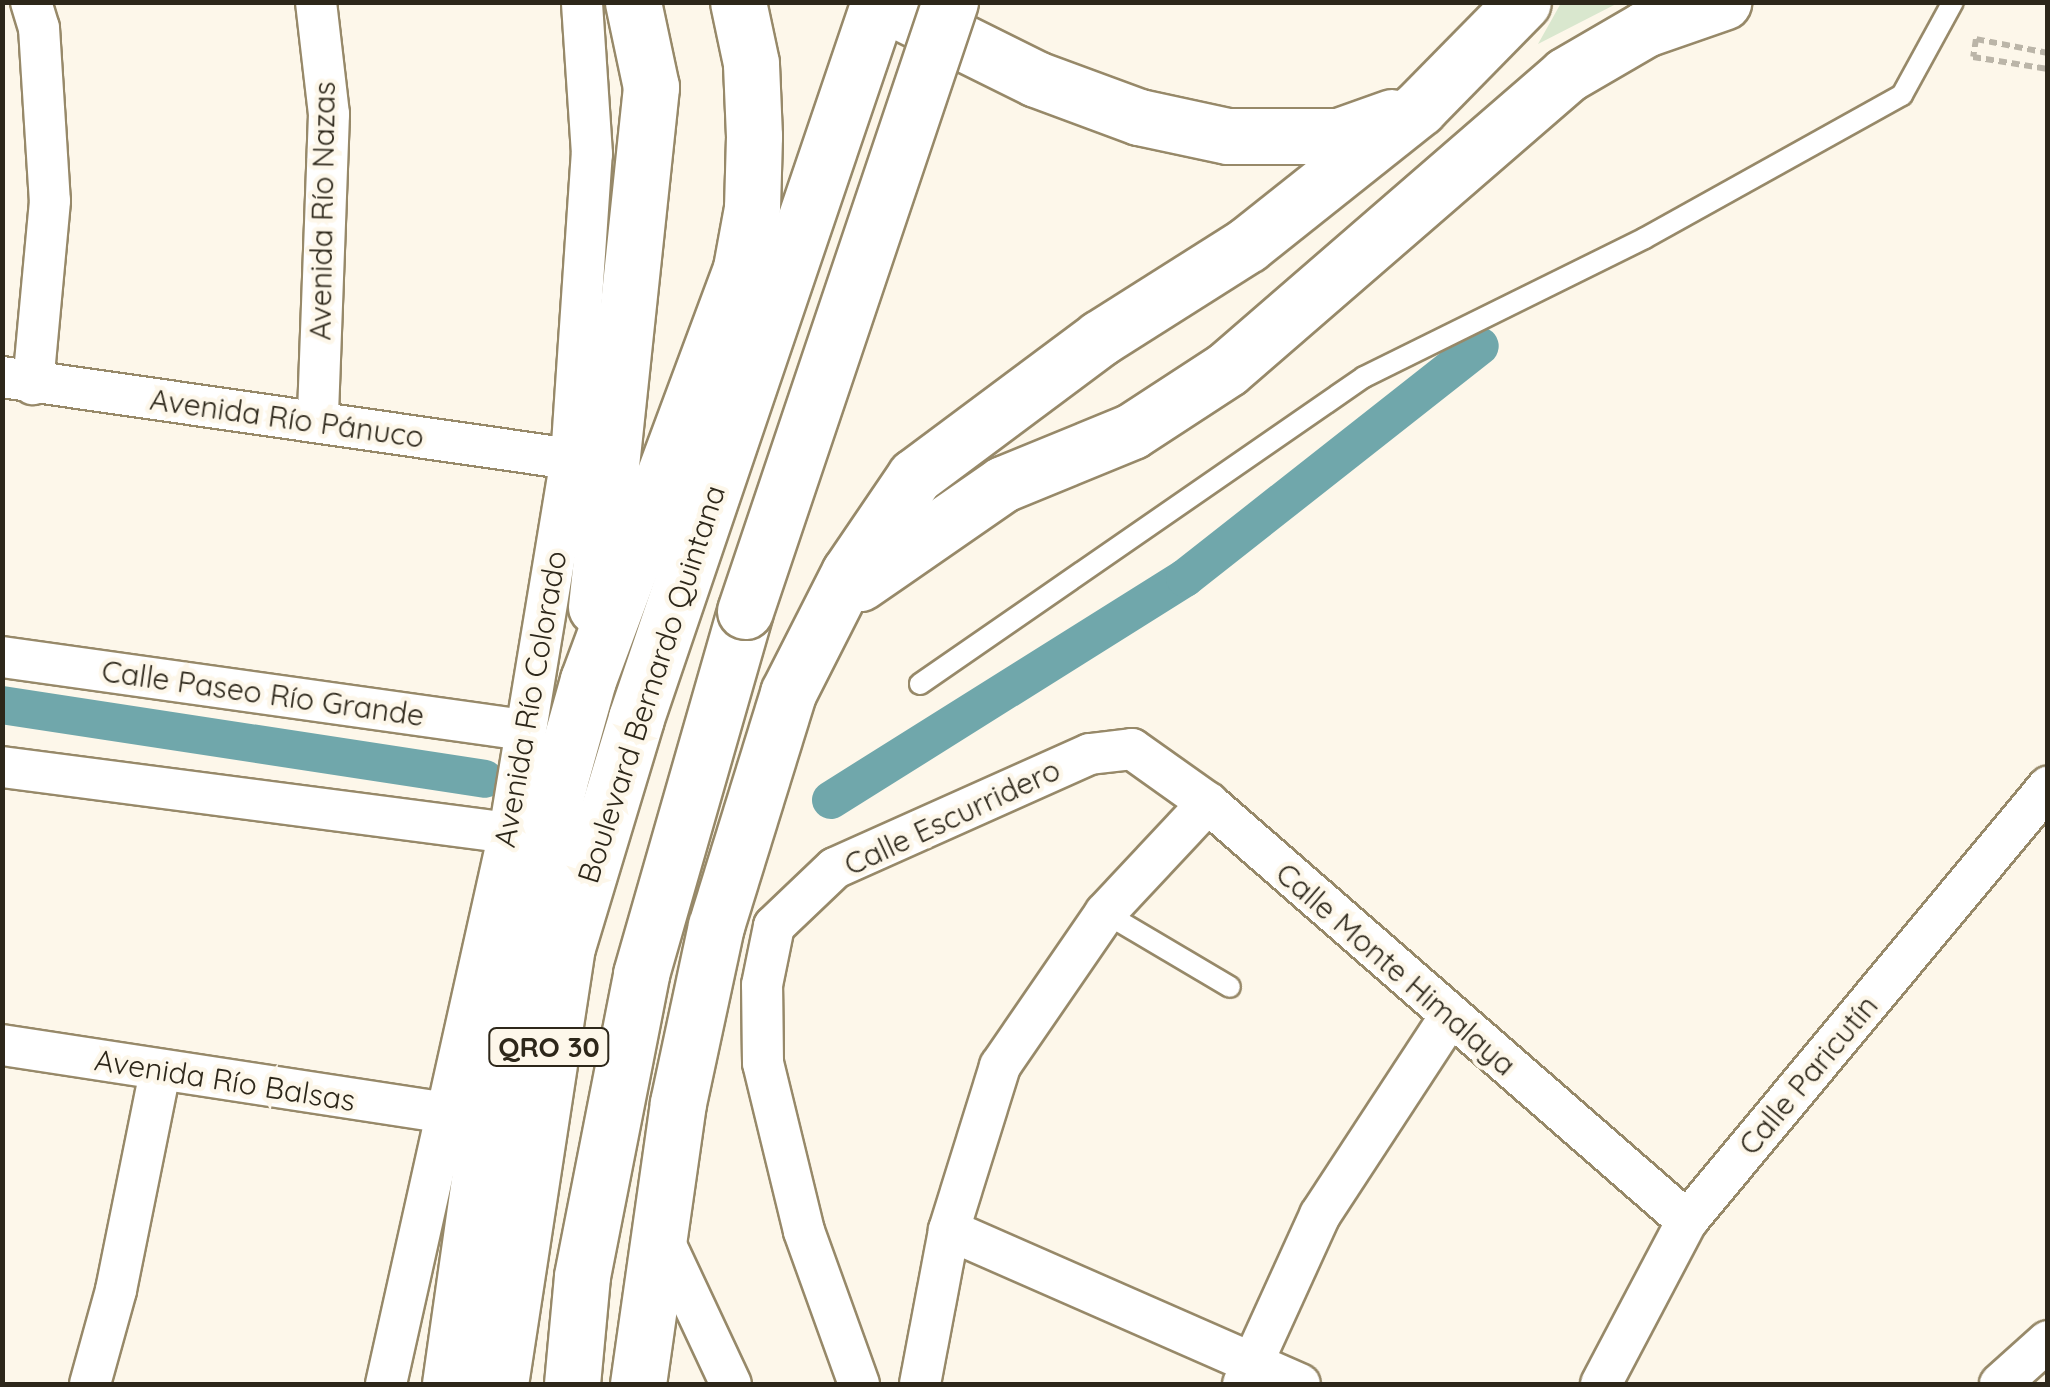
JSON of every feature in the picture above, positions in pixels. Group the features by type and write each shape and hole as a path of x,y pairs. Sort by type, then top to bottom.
{"highway":[{"path":"588,680 651,86 634,2"},
{"path":"450,1384 501,1027 588,680 741,268 752,208 754,136 751,63 738,2"},
{"path":"882,2 1036,79 1140,116 1228,136 1339,136 1419,108"},
{"name":"Boulevard Bernardo Quintana","path":"500,1384 572,931 636,718 882,2"},
{"name":"QRO 30","path":"572,1384 582,1276 641,974 677,836 739,629 950,2"},
{"path":"638,1384 663,1238 678,1103 716,926 788,693 829,613 915,476 1100,338 1247,245 1419,108 1523,2"},
{"path":"829,613 881,564 1003,484 1132,430 1227,369 1566,75 1645,29 1722,2"}],"street":[{"path":"18,380 50,202 39,28 31,2"},
{"name":"Avenida Río Nazas","path":"316,2 329,114 318,420"},
{"name":"Avenida Río Colorado","path":"386,1384 508,834 571,460 592,154 582,2"},
{"name":"Avenida Río Pánuco","path":"18,380 318,420 571,460"},
{"name":"Calle Paseo Río Grande","path":"2,656 524,730"},
{"name":"Calle Monte Himalaya","path":"1090,754 1132,749 1208,802 1448,1018 1687,1221"},
{"name":"Calle Escurridero","path":"858,1384 782,1147 762,1062 762,985 774,926 835,868 1090,754"},
{"path":"2,768 508,834"},
{"name":"Calle Paricutín","path":"1601,1384 1687,1221 2048,788"},
{"path":"920,1384 948,1230 1000,1066 1104,913 1208,802"},
{"path":"1247,1372 1320,1215 1448,1018"},
{"name":"Avenida Río Balsas","path":"2,1044 447,1113"},
{"path":"90,1384 116,1290 160,1071"},
{"path":"948,1230 1247,1372 1300,1384"},
{"path":"663,1238 731,1384"},
{"path":"2000,1384 2048,1341"}],"lane":[{"path":"920,684 1364,377 1645,238 1902,95 1953,2"},
{"path":"1104,913 1230,986"}],"path":[{"path":"2048,53 1976,39 1973,57 2048,69"}],"green space":[{"path":"1561,2 1618,3 1538,44"}],"waterway":[{"path":"831,800 1185,578 1480,346"},
{"path":"2,705 484,779"}]}
